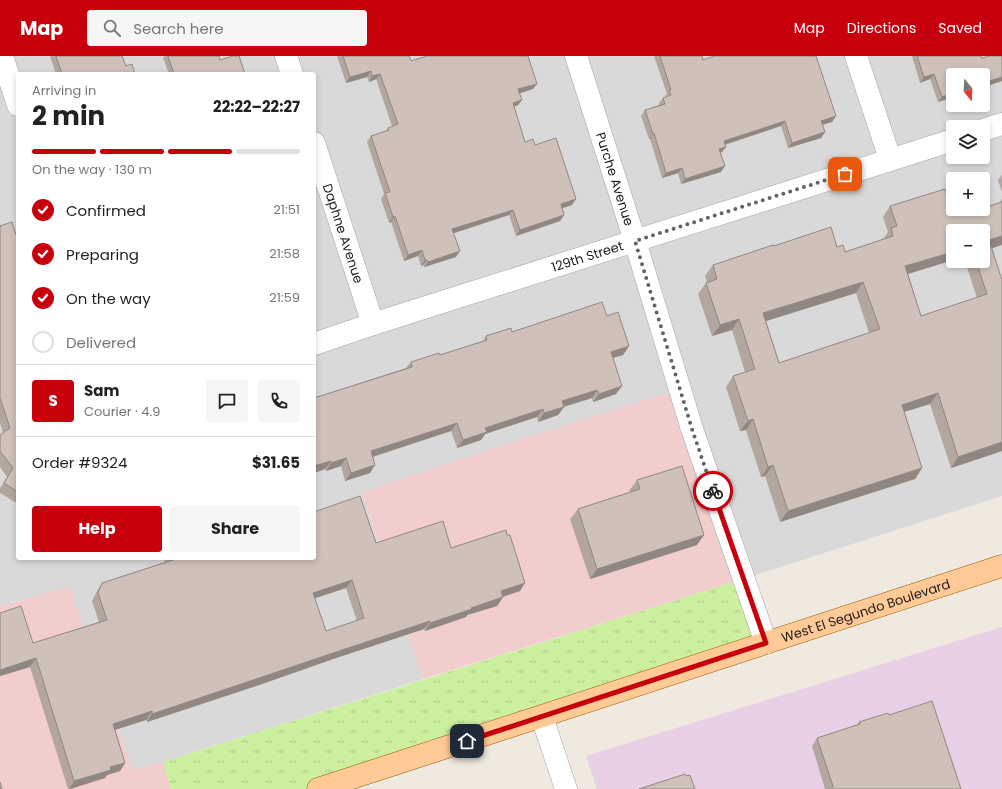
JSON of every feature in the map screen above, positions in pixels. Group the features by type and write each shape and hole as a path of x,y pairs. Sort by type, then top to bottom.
{"main road":[{"name":"West El Segundo Boulevard","path":"318,789 1002,566"}],"street":[{"path":"2,56 16,99"},
{"path":"286,56 291,72"},
{"name":"Purche Avenue","path":"576,56 635,241 692,429 766,643"},
{"path":"856,56 890,160"},
{"path":"990,128 1002,124"},
{"name":"129th Street","path":"316,343 946,142"},
{"name":"Daphne Avenue","path":"316,149 373,324"},
{"path":"542,716 566,789"}],"shaded area":[{"path":"0,56 1002,56 1002,496 743,579 680,389 362,492 423,679 163,762 133,770 69,586 0,607"},
{"path":"680,389 743,579 423,679 362,492"},
{"path":"69,586 133,770 163,762 171,789 0,789 0,607"},
{"path":"1002,627 1002,789 597,789 586,756"}],"green space":[{"path":"743,579 766,643 318,789 171,789 163,762"}],"building":[{"path":"56,56 122,56 126,66 132,64 134,72 61,72"},
{"path":"168,56 219,56 220,60 233,56 239,56 244,72 173,72"},
{"path":"343,56 409,56 411,61 427,56 528,56 537,84 518,89 522,100 513,103 525,142 533,139 535,145 556,138 576,199 561,204 564,215 520,230 513,210 452,229 460,251 428,262 425,260 422,250 408,255 395,216 393,217 385,193 390,192 371,136 389,130 388,128 398,124 380,74 372,76 371,71 350,77"},
{"path":"660,56 702,56 703,60 714,56 816,56 836,116 821,121 825,132 792,143 785,121 724,141 726,147 719,149 725,166 685,179 682,168 666,173 654,133 653,134 645,110 665,104 663,98 671,95 669,90 671,90"},
{"path":"917,56 981,56 982,58 989,56 1002,56 1002,77 990,81 990,68 946,68 946,96 942,97 934,74 924,77"},
{"path":"945,189 946,216 990,216 990,206 1002,202 1002,236 990,240 990,224 946,224 946,254 905,266 921,316 987,294 978,268 990,268 990,243 1002,280 1002,442 958,457 938,393 902,405 922,468 788,511 773,465 768,467 753,419 748,421 733,376 755,369 739,319 720,325 706,283 717,279 713,265 831,227 837,247 843,245 845,252 893,236 891,228 897,226 890,206","holes":["863,282 880,329 779,363 763,313"]},
{"path":"12,222 16,235 16,491 4,483 13,468 0,451 0,435 10,428 0,398 0,226"},
{"path":"602,302 607,316 618,312 629,346 611,352 622,386 599,394 597,390 562,401 564,407 544,413 543,409 485,428 487,432 463,440 457,423 371,451 375,465 351,473 346,458 331,463 331,461 316,465 316,397 412,367 411,362 439,353 440,355 487,340 486,336 511,328 512,332"},
{"path":"682,466 704,535 597,569 578,509 640,489 637,480"},
{"path":"360,496 376,543 443,521 451,548 506,530 507,535 510,535 525,583 501,591 503,597 471,608 472,609 430,623 430,621 152,714 152,711 113,724 125,763 110,767 111,770 74,781 36,658 0,670 0,613 21,606 33,643 107,620 98,593 102,583 173,560 316,560 316,511","holes":["352,580 364,618 326,631 313,593"]},
{"path":"932,701 961,789 834,789 817,738 860,724 859,722 888,713 889,715"},
{"path":"685,774 686,776 690,775 695,789 639,789"}],"way so far":[{"path":"713,491 692,429 635,241 845,174"}],"route":[{"path":"467,741 766,643 713,491"}]}
